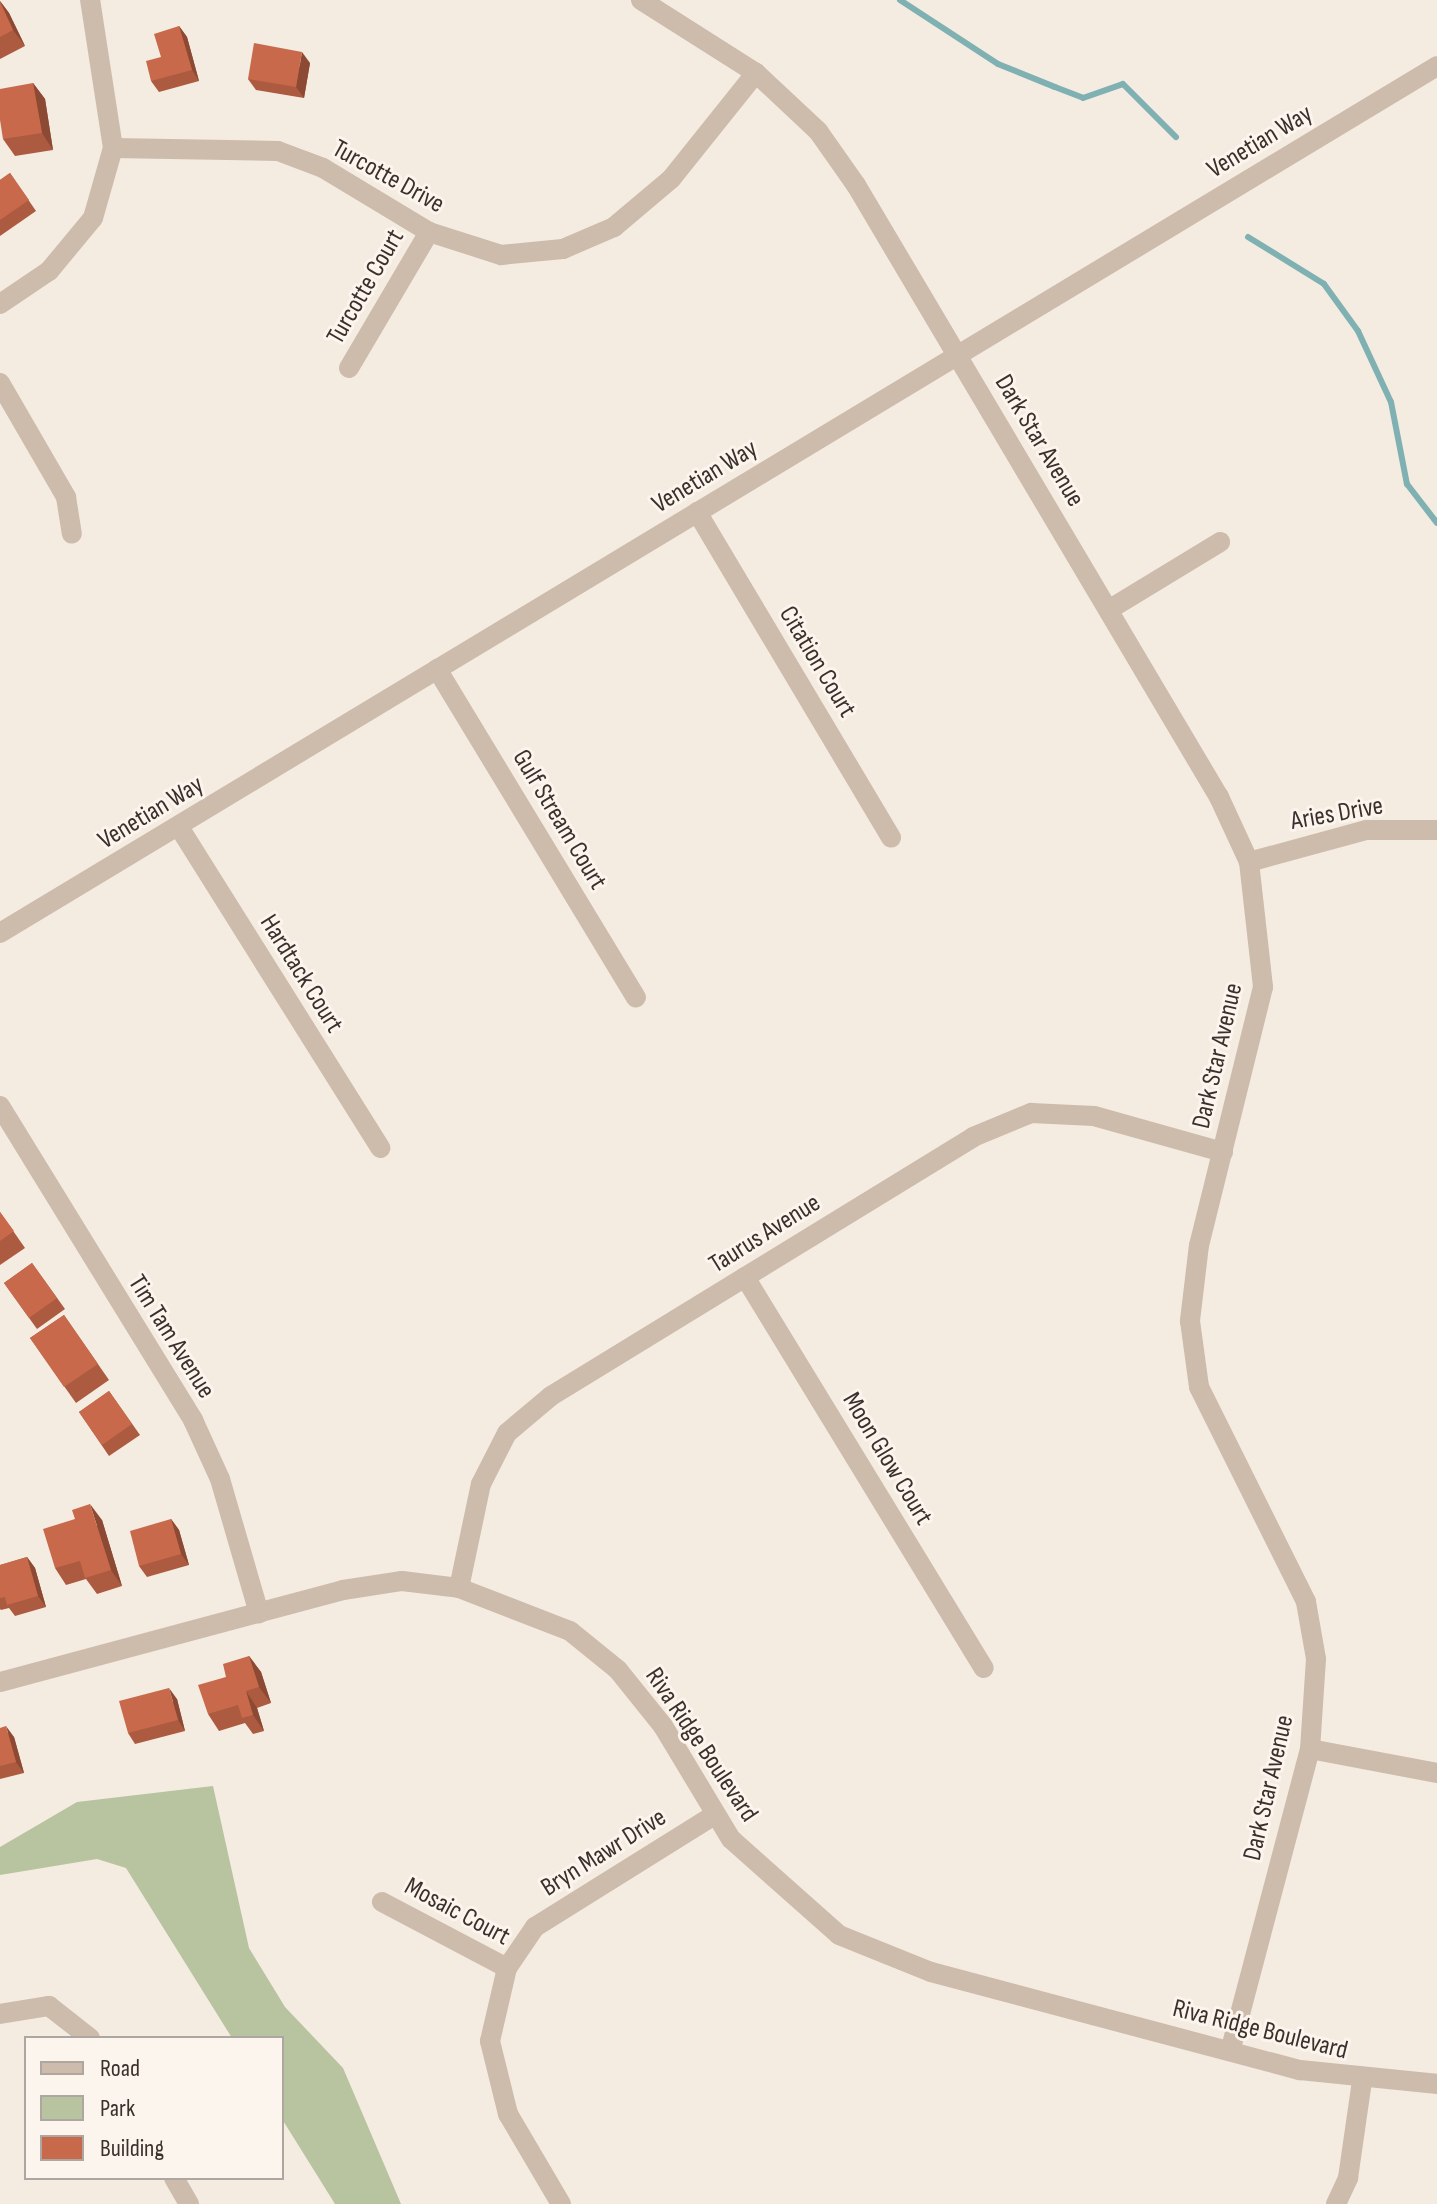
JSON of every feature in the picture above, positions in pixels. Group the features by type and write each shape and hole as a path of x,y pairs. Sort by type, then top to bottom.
{"street":[{"path":"0,304 49,271 93,218 113,148 90,0"},
{"name":"Dark Star Avenue","path":"641,0 756,73 818,131 1110,609 1219,797 1249,862 1263,987 1223,1152 1190,1321 1199,1387 1306,1602 1316,1659 1310,1749 1230,2051"},
{"name":"Venetian Way","path":"0,933 1437,66"},
{"name":"Turcotte Drive","path":"113,148 278,151 323,168 429,232 501,255 563,249 614,227 671,179 756,73"},
{"name":"Turcotte Court","path":"349,368 429,232"},
{"path":"0,383 66,497 72,534"},
{"name":"Citation Court","path":"697,512 891,838"},
{"path":"1110,609 1220,542"},
{"name":"Gulf Stream Court","path":"437,669 636,997"},
{"name":"Hardtack Court","path":"179,827 380,1148"},
{"name":"Aries Drive","path":"1249,862 1366,830 1437,830"},
{"name":"Tim Tam Avenue","path":"0,1106 193,1420 220,1479 259,1613"},
{"name":"Taurus Avenue","path":"459,1588 481,1484 507,1433 551,1396 973,1137 1031,1113 1094,1116 1223,1152"},
{"name":"Moon Glow Court","path":"745,1277 984,1668"},
{"name":"Riva Ridge Boulevard","path":"0,1682 259,1613 402,1581 459,1588 570,1631 618,1670 663,1726 714,1815 839,1935 931,1972 1230,2051 1362,2081 1437,2084"},
{"path":"1310,1749 1437,1773"},
{"name":"Bryn Mawr Drive","path":"561,2204 508,2114 490,2041 507,1968 545,1920 714,1815"},
{"name":"Mosaic Court","path":"382,1902 507,1968"},
{"path":"0,2014 49,2006 87,2036"},
{"path":"1336,2204 1348,2178 1362,2081"},
{"path":"175,2180 189,2204"}],"green space":[{"path":"213,1786 249,1948 285,2007 343,2068 401,2204 335,2204 284,2122 284,2036 231,2036 126,1868 97,1859 0,1875 0,1847 77,1802"}],"building":[{"path":"0,2 13,30 0,37"},
{"path":"179,26 192,70 151,81 146,61 161,57 154,34"},
{"path":"254,43 302,52 296,87 248,79"},
{"path":"33,83 42,133 3,139 0,89"},
{"path":"10,173 29,200 0,220 0,180"},
{"path":"0,1212 14,1231 0,1241"},
{"path":"32,1263 57,1298 29,1318 4,1283"},
{"path":"64,1315 98,1364 64,1387 30,1338"},
{"path":"109,1391 132,1424 102,1445 79,1412"},
{"path":"90,1504 111,1570 85,1578 80,1561 55,1568 43,1529 75,1519 72,1510"},
{"path":"171,1519 181,1554 139,1566 130,1531"},
{"path":"27,1557 38,1596 7,1605 5,1597 0,1598 0,1565"},
{"path":"249,1656 259,1687 246,1691 253,1715 242,1718 238,1705 208,1714 198,1685 226,1677 223,1664"},
{"path":"169,1688 178,1720 128,1733 119,1701"},
{"path":"6,1726 16,1762 0,1766 0,1728"}],"waterway":[{"path":"900,0 998,64 1083,98 1123,84 1176,137"},
{"path":"1248,237 1324,284 1358,331 1391,402 1407,484 1437,523"}]}
